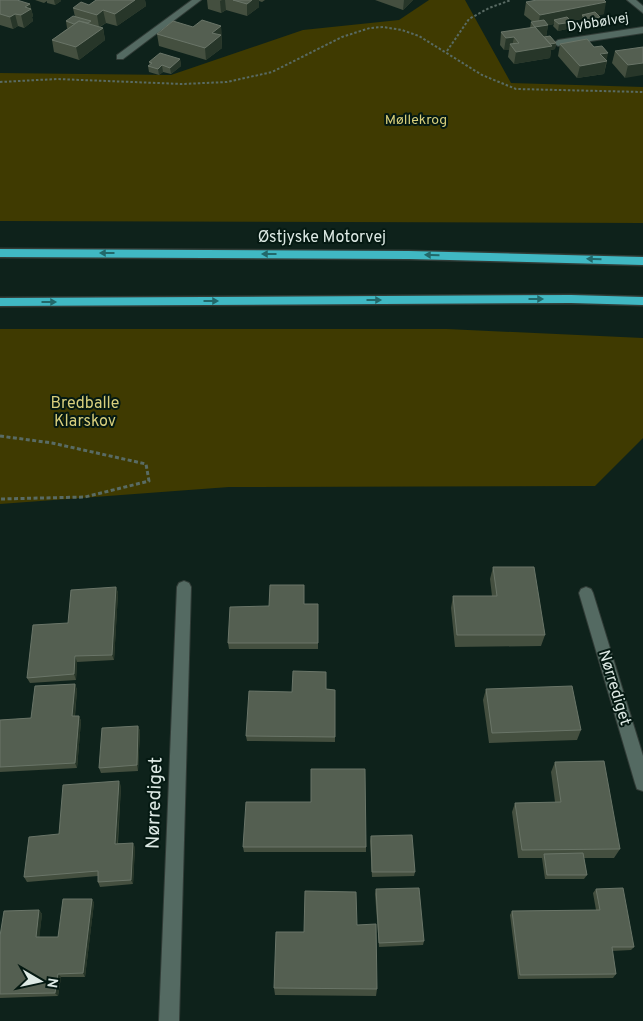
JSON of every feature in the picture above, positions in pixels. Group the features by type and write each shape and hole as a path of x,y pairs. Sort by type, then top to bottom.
{"highway":[{"name":"Østjyske Motorvej","path":"0,253 409,254 643,261"},
{"path":"0,302 561,299 643,301"}],"street":[{"path":"120,57 197,0"},
{"name":"Dybbølvej","path":"631,0 643,10"},
{"name":"Dybbølvej","path":"558,43 643,30"},
{"name":"Nørrediget","path":"169,1021 184,587"},
{"name":"Nørrediget","path":"586,593 643,783"}],"path":[{"path":"447,51 469,19 489,8 511,0"},
{"path":"0,82 91,80 187,86 226,83 272,72 364,28 383,27 398,29 424,38 502,86 516,89 643,92"},
{"path":"0,436 52,443 146,464 149,481 85,497 0,499"}],"green space":[{"name":"Møllekrog","path":"429,0 465,0 511,83 643,87 643,223 0,221 0,73 171,75 303,30 399,20"},
{"name":"Bredballe Klarskov","path":"0,329 447,329 643,338 643,438 595,486 229,487 0,504"}],"building":[{"path":"0,0 17,0 30,4 25,7 31,9 21,15 15,14 10,17 0,14"},
{"path":"96,0 135,0 115,14 103,10 97,15 73,8 81,2 89,5"},
{"path":"233,0 252,0 247,4"},
{"path":"537,0 604,0 606,2 540,15 526,2"},
{"path":"595,12 600,17 588,20 582,15"},
{"path":"73,16 91,21 88,23 79,21 74,24 66,21"},
{"path":"567,17 572,22 559,24 554,20"},
{"path":"202,20 221,26 212,33 221,35 205,48 157,34 173,21 193,27"},
{"path":"544,20 548,25 535,27 531,22"},
{"path":"79,21 103,28 76,47 52,40"},
{"path":"535,27 552,46 516,52 510,44 519,43 514,37 506,38 501,32"},
{"path":"550,36 556,43 550,44 544,37"},
{"path":"587,39 594,47 602,46 608,53 600,54 607,61 580,66 560,44"},
{"path":"643,47 643,63 628,65 615,51"},
{"path":"160,53 180,59 170,68 162,65 158,69 148,66 152,63 149,62"},
{"path":"493,567 534,567 545,635 457,635 453,596 497,596"},
{"path":"270,585 304,585 304,604 318,604 318,643 228,643 230,607 269,606"},
{"path":"116,587 112,655 75,656 74,674 27,678 33,625 68,623 71,590"},
{"path":"293,671 326,672 326,689 335,690 335,737 246,736 249,691 292,692"},
{"path":"75,684 72,716 79,716 75,763 0,767 0,720 31,718 35,686"},
{"path":"572,686 581,730 492,733 486,689"},
{"path":"138,726 137,765 99,768 102,728"},
{"path":"604,761 620,849 522,850 515,803 561,802 555,762"},
{"path":"311,769 365,769 366,847 243,847 246,802 311,802"},
{"path":"119,781 115,844 133,843 131,880 98,882 98,871 24,877 29,837 59,834 63,785"},
{"path":"412,835 415,872 372,872 371,836"},
{"path":"583,853 587,875 547,875 544,854"},
{"path":"419,888 424,941 379,943 376,889"},
{"path":"623,888 634,947 612,947 616,974 520,975 512,911 600,910 596,889"},
{"path":"305,891 356,892 357,925 376,924 377,989 274,988 276,932 304,932"},
{"path":"63,899 92,899 83,973 58,974 55,993 0,994 0,936 4,911 39,910 36,937 58,937"}]}
